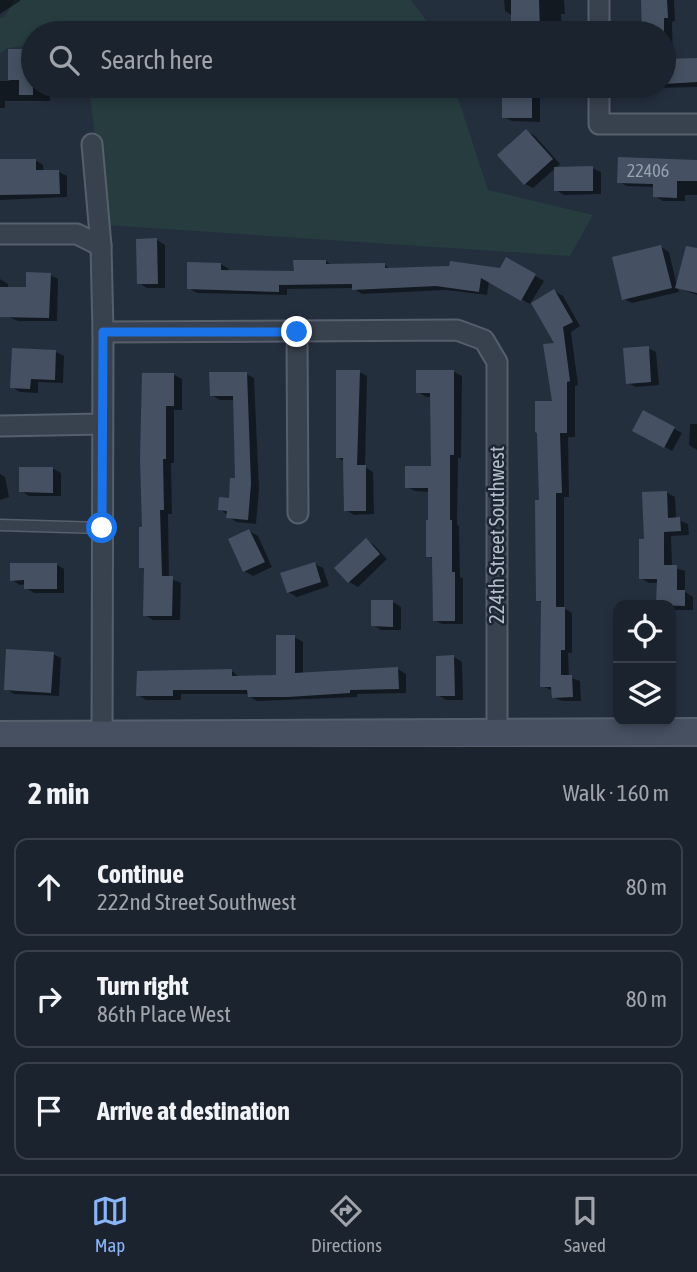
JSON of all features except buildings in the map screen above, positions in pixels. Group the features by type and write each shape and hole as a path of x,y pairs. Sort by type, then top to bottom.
{"street":[{"path":"599,0 599,21"},
{"path":"599,98 599,124 697,124"},
{"path":"92,144 101,246 103,332 102,740"},
{"path":"0,234 77,234 101,246"},
{"name":"224th Street Southwest","path":"297,332 457,330 484,341 496,362 496,734"},
{"path":"103,332 297,332 298,513"},
{"path":"0,426 102,424"},
{"path":"3,739 439,741 496,734 601,740 697,732"}],"lane":[{"path":"0,525 102,528"}],"green space":[{"path":"14,0 411,0 427,21 21,21 21,46 8,48 0,53 0,18 5,17"},
{"path":"90,98 458,98 488,190 593,215 570,256 105,225"}],"route":[{"path":"102,528 103,332 297,332"}]}
